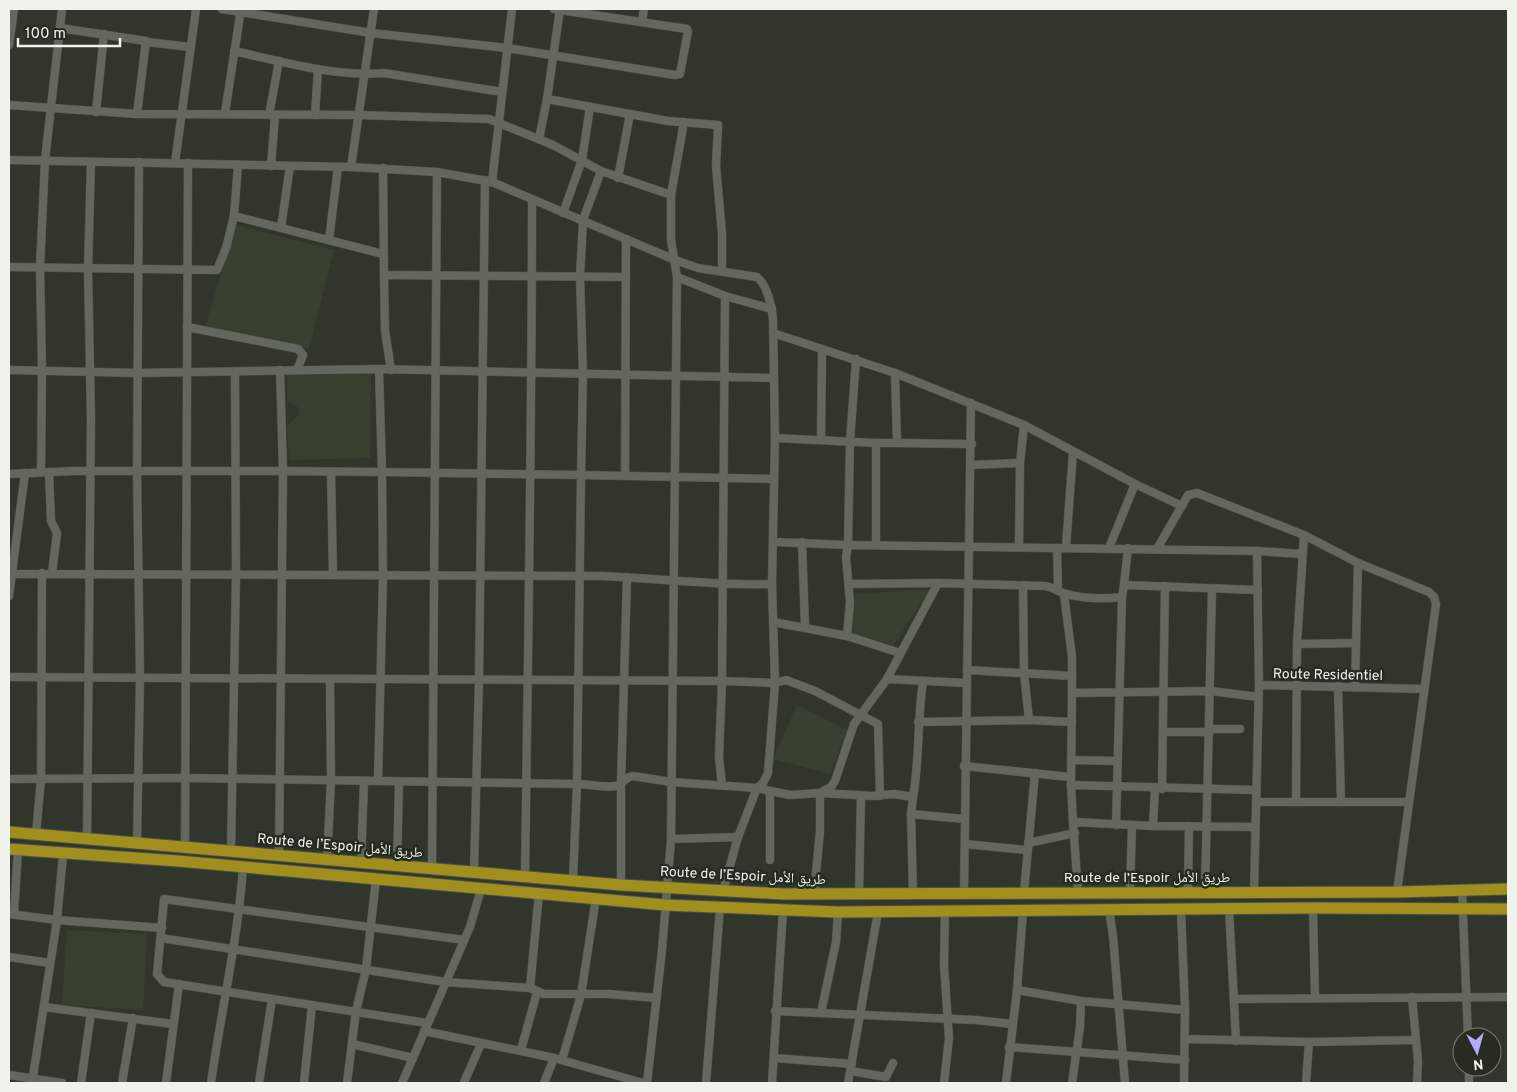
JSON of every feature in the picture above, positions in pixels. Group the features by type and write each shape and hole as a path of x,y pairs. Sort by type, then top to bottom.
{"highway":[{"name":"Route de l’Espoir طريق الأمل","path":"9,832 524,877 621,885 666,886 723,892 913,895 1024,892 1254,893 1508,889"},
{"path":"13,849 243,867 665,905 720,908 838,912 1181,910 1229,908 1508,909"}],"street":[{"path":"9,46 14,9"},
{"path":"40,472 42,370 40,268 45,160 62,9"},
{"path":"175,163 196,9"},
{"path":"222,9 241,10 371,33 507,48 554,55 675,75 680,74 687,29 597,12 558,9 554,55 539,139"},
{"path":"351,167 374,9"},
{"path":"474,872 479,678 480,473 489,181 499,123 512,9"},
{"path":"642,21 644,9"},
{"path":"224,113 241,10"},
{"path":"60,28 190,47"},
{"path":"96,112 104,34"},
{"path":"137,114 147,42"},
{"path":"234,51 318,69 365,75 384,73 502,92"},
{"path":"271,166 272,116 279,61"},
{"path":"315,115 318,69"},
{"path":"547,100 684,122 716,124 719,127 716,166 722,234 722,271"},
{"path":"9,105 137,114 224,113 272,116 359,115 489,119 539,139 601,171 671,195"},
{"path":"563,213 582,160 590,107"},
{"path":"618,178 630,114"},
{"path":"424,1031 481,1044 521,1050 645,1083 657,998 671,839 671,681 677,277 670,225 671,195 684,122"},
{"path":"9,160 351,167 437,172 489,181 698,268 757,277 761,280 772,309 773,333 775,438 772,584 775,683 768,773 763,783 757,788 738,838 723,892"},
{"path":"87,840 91,573 91,372 88,270 91,162"},
{"path":"136,843 140,678 137,470 139,162"},
{"path":"185,846 188,163"},
{"path":"9,267 88,270 217,270 226,248 234,216 238,164"},
{"path":"281,228 290,166"},
{"path":"329,240 338,167"},
{"path":"383,168 384,331 391,370"},
{"path":"573,880 577,784 578,576 583,374 580,277 583,220 601,171"},
{"path":"432,868 437,172"},
{"path":"524,877 528,680 527,575 533,373 532,200"},
{"path":"234,216 384,254"},
{"path":"625,476 627,375 626,239"},
{"path":"384,275 437,274 626,278"},
{"path":"677,277 725,296 772,309"},
{"path":"722,785 720,732 725,296"},
{"path":"186,327 298,349 303,355 297,370"},
{"path":"773,333 822,350 856,359 1024,425 1135,484 1182,506"},
{"path":"821,439 822,350"},
{"path":"847,636 850,612 846,557 848,545 850,441 856,359"},
{"path":"9,370 138,373 379,369 774,378"},
{"path":"378,781 378,679 382,575 379,369"},
{"path":"279,856 284,574 280,370"},
{"path":"231,850 236,574 235,372"},
{"path":"895,374 897,444"},
{"path":"964,894 964,766 972,464 971,403"},
{"path":"1019,546 1020,463 1024,425"},
{"path":"775,438 897,444 972,444"},
{"path":"876,443 876,545"},
{"path":"1073,452 1062,548 1061,591 1072,676 1071,781 1078,892"},
{"path":"972,464 1020,463"},
{"path":"10,476 40,472 137,470 186,472 434,472 774,478"},
{"path":"49,472 51,521 57,533 52,573"},
{"path":"331,472 332,574"},
{"path":"9,596 25,473"},
{"path":"1109,548 1135,484"},
{"path":"1157,549 1188,496 1197,493 1304,535 1358,563 1429,592 1434,597 1436,604 1397,892"},
{"path":"1296,802 1297,644 1304,535"},
{"path":"774,542 848,545 1128,548 1302,554"},
{"path":"802,542 805,627"},
{"path":"1116,825 1116,761 1122,597 1128,548"},
{"path":"1257,551 1259,686"},
{"path":"1355,687 1358,563"},
{"path":"36,834 41,778 42,573"},
{"path":"11,574 332,574 435,577 527,575 626,577 772,584"},
{"path":"621,885 621,784 626,577"},
{"path":"849,584 970,582 1045,586 1098,598 1122,597"},
{"path":"820,793 831,787 835,781 851,731 860,714 887,679 938,583"},
{"path":"1023,585 1024,673 1029,720"},
{"path":"1124,585 1258,590"},
{"path":"1153,826 1159,789 1164,732 1165,586"},
{"path":"1206,892 1212,589"},
{"path":"773,622 847,636 900,654"},
{"path":"1297,644 1355,643"},
{"path":"967,670 1072,676"},
{"path":"9,677 281,680 479,678 775,683 784,680 793,682 875,721 879,728 880,796"},
{"path":"327,860 330,781 330,679"},
{"path":"887,679 967,683"},
{"path":"913,895 911,814 917,777 918,722 923,682"},
{"name":"Route Residentiel","path":"1254,893 1259,686 1423,689"},
{"path":"1338,686 1340,802"},
{"path":"1072,693 1211,691 1258,697"},
{"path":"918,722 1029,720 1072,722"},
{"path":"1164,732 1240,729"},
{"path":"1071,760 1116,761"},
{"path":"964,766 1035,773 1071,781 1116,787 1256,790"},
{"path":"1024,892 1035,773"},
{"path":"9,779 89,777 185,778 432,781 611,786 621,784 628,777 633,776 672,782 757,788 770,792 801,796 820,793 861,796 894,794 913,797"},
{"path":"361,863 364,781"},
{"path":"397,866 399,782"},
{"path":"770,792 770,860"},
{"path":"814,894 820,831 820,793"},
{"path":"859,894 861,796"},
{"path":"1256,802 1408,802"},
{"path":"911,814 964,819"},
{"path":"1073,822 1116,825 1255,827"},
{"path":"1130,892 1132,825"},
{"path":"1188,892 1189,826"},
{"path":"964,844 1027,846 1075,834"},
{"path":"671,839 738,838"},
{"path":"13,849 11,914 57,920 162,928"},
{"path":"32,1081 57,920 63,854"},
{"path":"211,1083 224,991 234,948 243,867"},
{"path":"349,1083 356,1011 366,969 376,879"},
{"path":"402,1083 464,940 481,889"},
{"path":"1462,889 1468,1027"},
{"path":"530,988 539,893"},
{"path":"544,1083 558,1059 582,995 596,898"},
{"path":"427,1023 164,982 156,974 164,899 240,907 464,940"},
{"path":"706,1083 720,908"},
{"path":"1229,908 1236,1041"},
{"path":"1313,908 1315,998"},
{"path":"1109,909 1113,936 1117,1005 1125,1083"},
{"path":"772,1083 782,910"},
{"path":"944,1083 949,1038 944,965 945,910"},
{"path":"1006,1083 1017,990 1022,910"},
{"path":"1181,910 1185,1010 1184,1083"},
{"path":"821,1013 836,942 838,912"},
{"path":"848,1083 878,912"},
{"path":"161,938 445,982 530,988 537,992 582,995 608,994 657,998"},
{"path":"9,957 50,963"},
{"path":"166,1083 179,984"},
{"path":"1017,990 1081,1002 1185,1010"},
{"path":"521,1050 537,992"},
{"path":"1412,997 1418,1061 1417,1083"},
{"path":"1234,999 1508,997"},
{"path":"259,1083 272,999"},
{"path":"1072,1083 1081,1002"},
{"path":"304,1083 312,1005"},
{"path":"44,1007 173,1024"},
{"path":"775,1010 1012,1024"},
{"path":"81,1083 91,1013"},
{"path":"122,1083 133,1018"},
{"path":"1185,1039 1309,1042 1415,1040"},
{"path":"1306,1083 1309,1042"},
{"path":"352,1044 413,1058"},
{"path":"464,1082 481,1044"},
{"path":"1009,1047 1185,1060"},
{"path":"774,1058 851,1067 886,1077 892,1063"},
{"path":"9,1075 32,1081 62,1083"}],"shaded area":[{"path":"236,225 334,250 309,349 205,327"},
{"path":"371,370 370,458 289,460 287,426 299,414 298,407 287,401 287,371"},
{"path":"930,589 891,649 848,634 856,594"},
{"path":"797,705 847,730 830,774 773,759"},
{"path":"67,930 147,934 143,1010 62,1005"}]}
